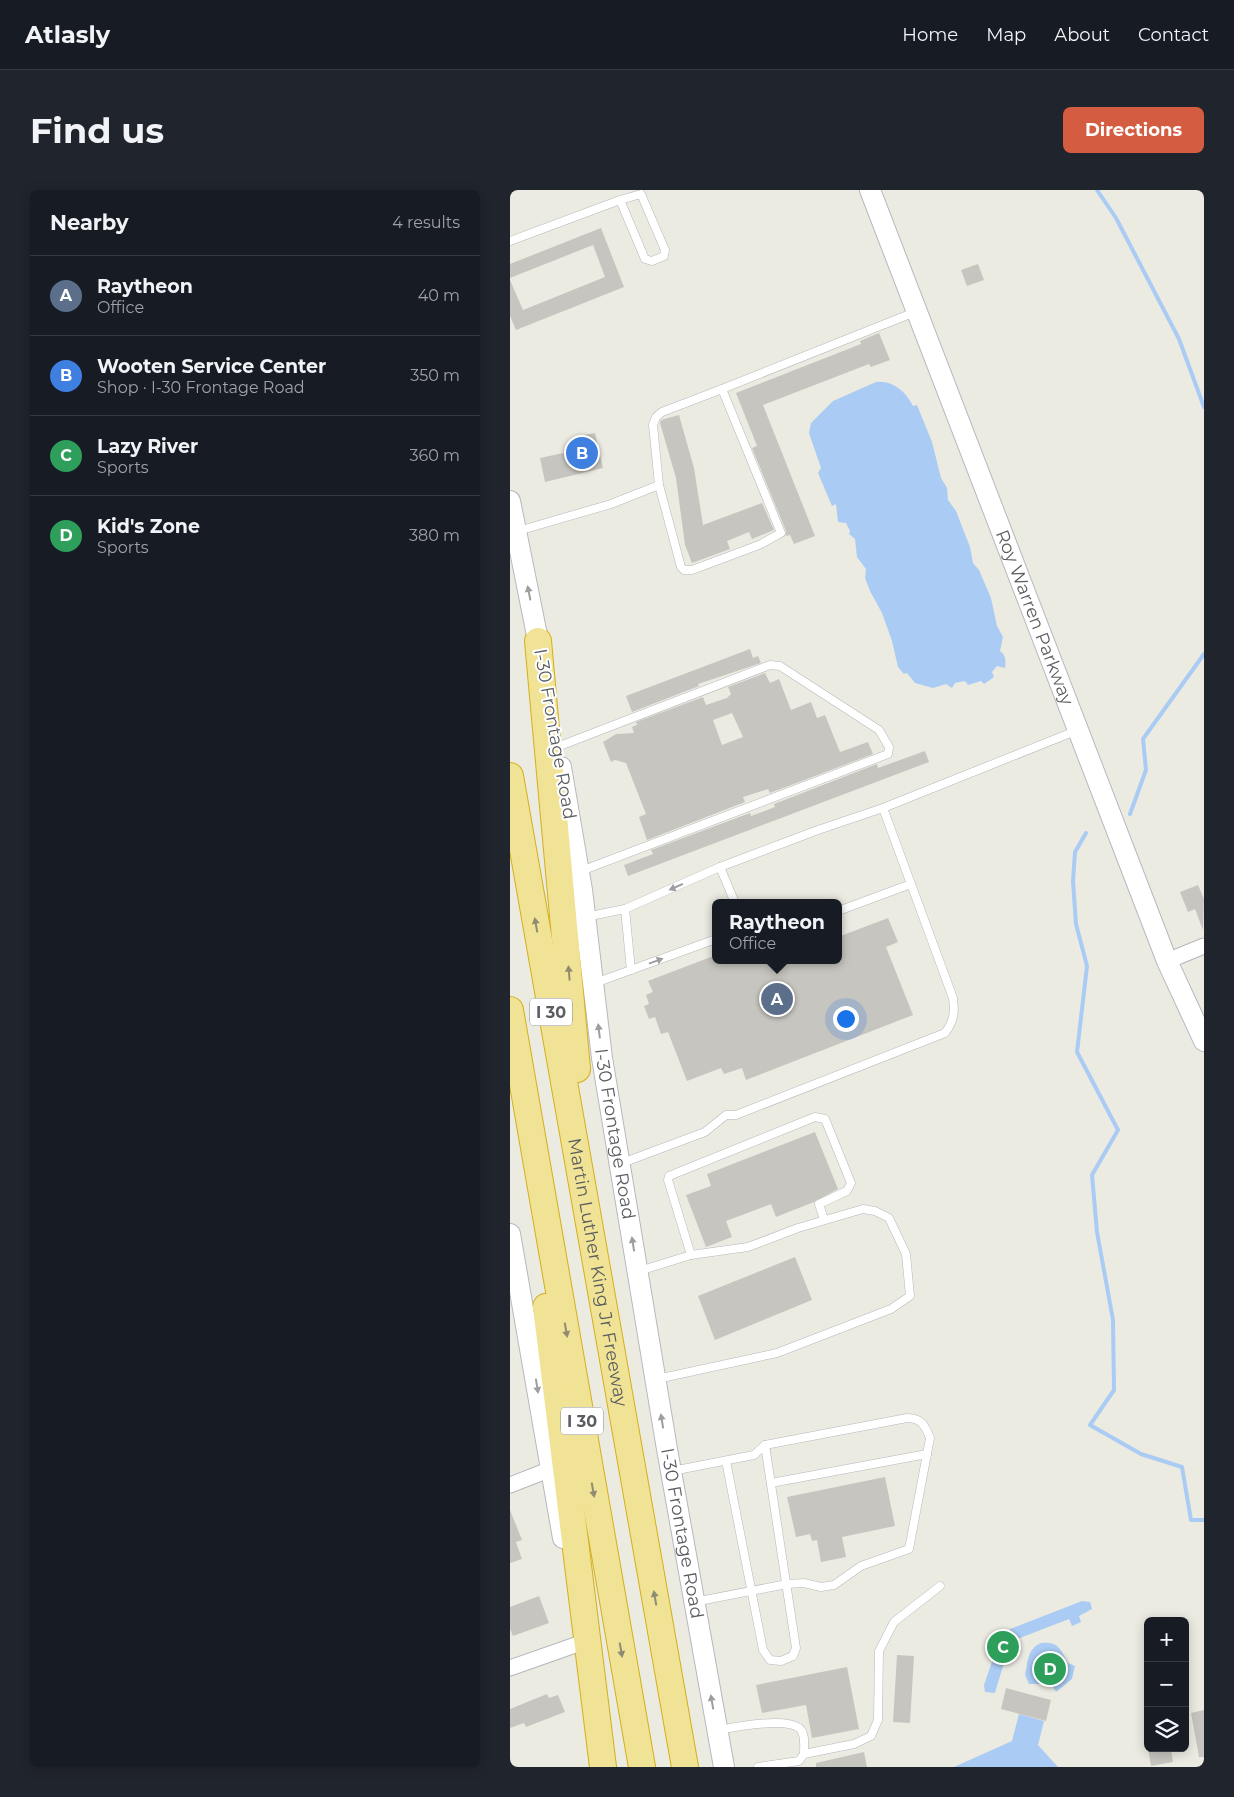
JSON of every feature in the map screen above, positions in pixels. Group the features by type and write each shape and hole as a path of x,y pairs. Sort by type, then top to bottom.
{"highway":[{"path":"538,641 594,1249"},
{"name":"Martin Luther King Jr Freeway","path":"510,776 685,1767"},
{"name":"I 30","path":"510,1010 642,1767"},
{"path":"521,1075 553,1371 603,1767"}],"main road":[{"name":"Roy Warren Parkway","path":"870,190 1167,961 1204,1041"},
{"name":"I-30 Frontage Road","path":"510,501 538,641 579,872 602,1058 670,1471 724,1767"},
{"path":"510,1234 516,1299 551,1469 603,1767"}],"street":[{"path":"1167,961 1204,946"},
{"path":"510,1485 551,1469"},
{"path":"510,1668 581,1642"}],"lane":[{"path":"510,241 638,193 644,196 665,250 664,256 652,261 645,258 620,200"},
{"path":"722,389 781,534 759,545 692,570 684,570 659,485 653,426 656,417 662,412 916,311"},
{"path":"516,531 611,504 659,485"},
{"path":"557,747 770,665 780,666 879,730 890,747 888,754 579,872"},
{"path":"585,917 625,909 720,867 883,808 1078,730"},
{"path":"620,1164 705,1132 726,1115 736,1115 945,1033 951,1025 955,1013 953,998 883,808"},
{"path":"720,867 733,899"},
{"path":"842,910 911,884"},
{"path":"625,909 631,970"},
{"path":"593,983 712,940"},
{"path":"690,1254 668,1180 669,1176 815,1117 825,1119 851,1183 846,1191 819,1204 824,1220"},
{"path":"638,1271 690,1254 748,1247 824,1220 863,1209 875,1211 889,1218 906,1254 910,1296 891,1309 777,1353 655,1379"},
{"path":"670,1471 754,1455 765,1445 907,1418 916,1418 925,1425 930,1438 909,1549 860,1566 834,1586 821,1588 804,1583 787,1584 694,1602"},
{"path":"726,1460 763,1650 770,1660 781,1661 793,1656 796,1648 765,1445"},
{"path":"771,1483 927,1454"},
{"path":"758,1767 799,1760 804,1754 854,1744 871,1736 878,1720 879,1651 894,1622 940,1586"},
{"path":"717,1731 746,1725 787,1724 798,1727 803,1733 804,1754"}],"water":[{"path":"876,382 893,385 907,396 913,406 917,405 932,442 941,478 947,488 948,500 956,511 970,547 973,563 979,570 991,598 997,626 1003,637 1000,651 1004,656 1005,668 997,666 992,672 994,677 984,684 981,681 968,685 965,681 955,683 952,688 946,684 933,688 915,683 907,673 904,674 898,667 892,641 882,613 865,578 866,569 857,557 855,539 849,534 850,531 846,523 838,522 836,504 832,506 818,473 821,468 809,433 811,423 833,401"},
{"path":"1082,1601 1090,1602 1092,1609 1079,1616 1081,1622 1072,1626 1069,1619 1015,1640 1008,1650 995,1693 985,1692 984,1685 996,1650 1010,1629"},
{"path":"1041,1643 1052,1643 1059,1647 1068,1663 1075,1666 1072,1679 1056,1692 1051,1684 1029,1684 1025,1675 1031,1652"},
{"path":"1019,1714 1044,1721 1038,1745 1058,1767 954,1767 1012,1741"}],"building":[{"path":"601,228 624,287 516,330 510,316 510,280 523,310 605,277 593,245 510,278 510,264"},
{"path":"978,264 984,280 967,286 961,270"},
{"path":"879,333 890,360 871,367 869,364 763,405 815,536 794,544 790,535 786,536 786,531 752,448 757,446 736,393 861,344 860,341"},
{"path":"679,415 694,468 703,525 762,503 774,530 752,539 749,532 727,541 730,549 692,563 685,545 676,478 660,423 661,420"},
{"path":"595,433 603,468 545,482 540,458 587,448 584,435"},
{"path":"750,649 753,658 758,656 761,663 698,684 699,686 632,712 626,696"},
{"path":"765,673 770,683 779,679 791,710 811,702 817,718 825,715 840,752 868,742 873,754 770,793 768,789 743,797 745,802 647,840 639,817 646,814 626,763 615,760 611,762 603,742 616,734 634,733 632,727 637,725 636,722 703,697 706,705 727,698 731,694 728,687","holes":["732,713 743,737 722,745 713,720"]},
{"path":"925,751 929,762 628,876 624,865 653,854 651,850 750,813 751,816 775,807 774,804 877,764 878,768"},
{"path":"1198,885 1204,899 1203,930 1195,909 1188,912 1180,892"},
{"path":"888,918 898,942 886,947 913,1015 746,1080 742,1068 724,1074 721,1068 687,1081 668,1032 661,1034 655,1017 649,1019 644,1006 649,1004 646,995 653,992 648,981 712,957 712,964 842,964 842,935"},
{"path":"815,1132 838,1189 814,1202 776,1217 771,1204 726,1221 732,1237 706,1247 686,1195 711,1186 707,1174"},
{"path":"795,1257 812,1300 715,1340 698,1296"},
{"path":"885,1477 895,1526 842,1537 846,1557 821,1562 817,1540 812,1541 810,1534 796,1537 787,1497"},
{"path":"510,1510 522,1540 516,1542 522,1559 510,1563"},
{"path":"539,1596 549,1623 513,1636 510,1629 510,1607"},
{"path":"897,1655 914,1656 910,1723 893,1722"},
{"path":"847,1667 859,1729 812,1738 806,1705 762,1713 756,1685"},
{"path":"1006,1688 1051,1700 1046,1721 1001,1709"},
{"path":"547,1694 549,1698 558,1695 565,1712 526,1727 524,1723 510,1728 510,1709"},
{"path":"1204,1710 1204,1757 1199,1757 1191,1713"},
{"path":"864,1752 867,1767 816,1767 816,1763"},
{"path":"1149,1752 1172,1752 1173,1762 1151,1766"}],"waterway":[{"path":"1097,190 1116,218 1179,339 1204,407"},
{"path":"1130,814 1146,770 1143,739 1204,654"},
{"path":"1086,833 1075,852 1073,881 1076,924 1087,966 1077,1052 1118,1130 1092,1175 1097,1232 1113,1320 1114,1390 1090,1425 1141,1454 1182,1467 1191,1520 1204,1520"}],"place":[{"name":"Wooten Service Center","path":"582,453"},
{"name":"Raytheon","path":"777,999"},
{"name":"Lazy River","path":"1003,1647"},
{"name":"Kid's Zone","path":"1050,1669"}]}
